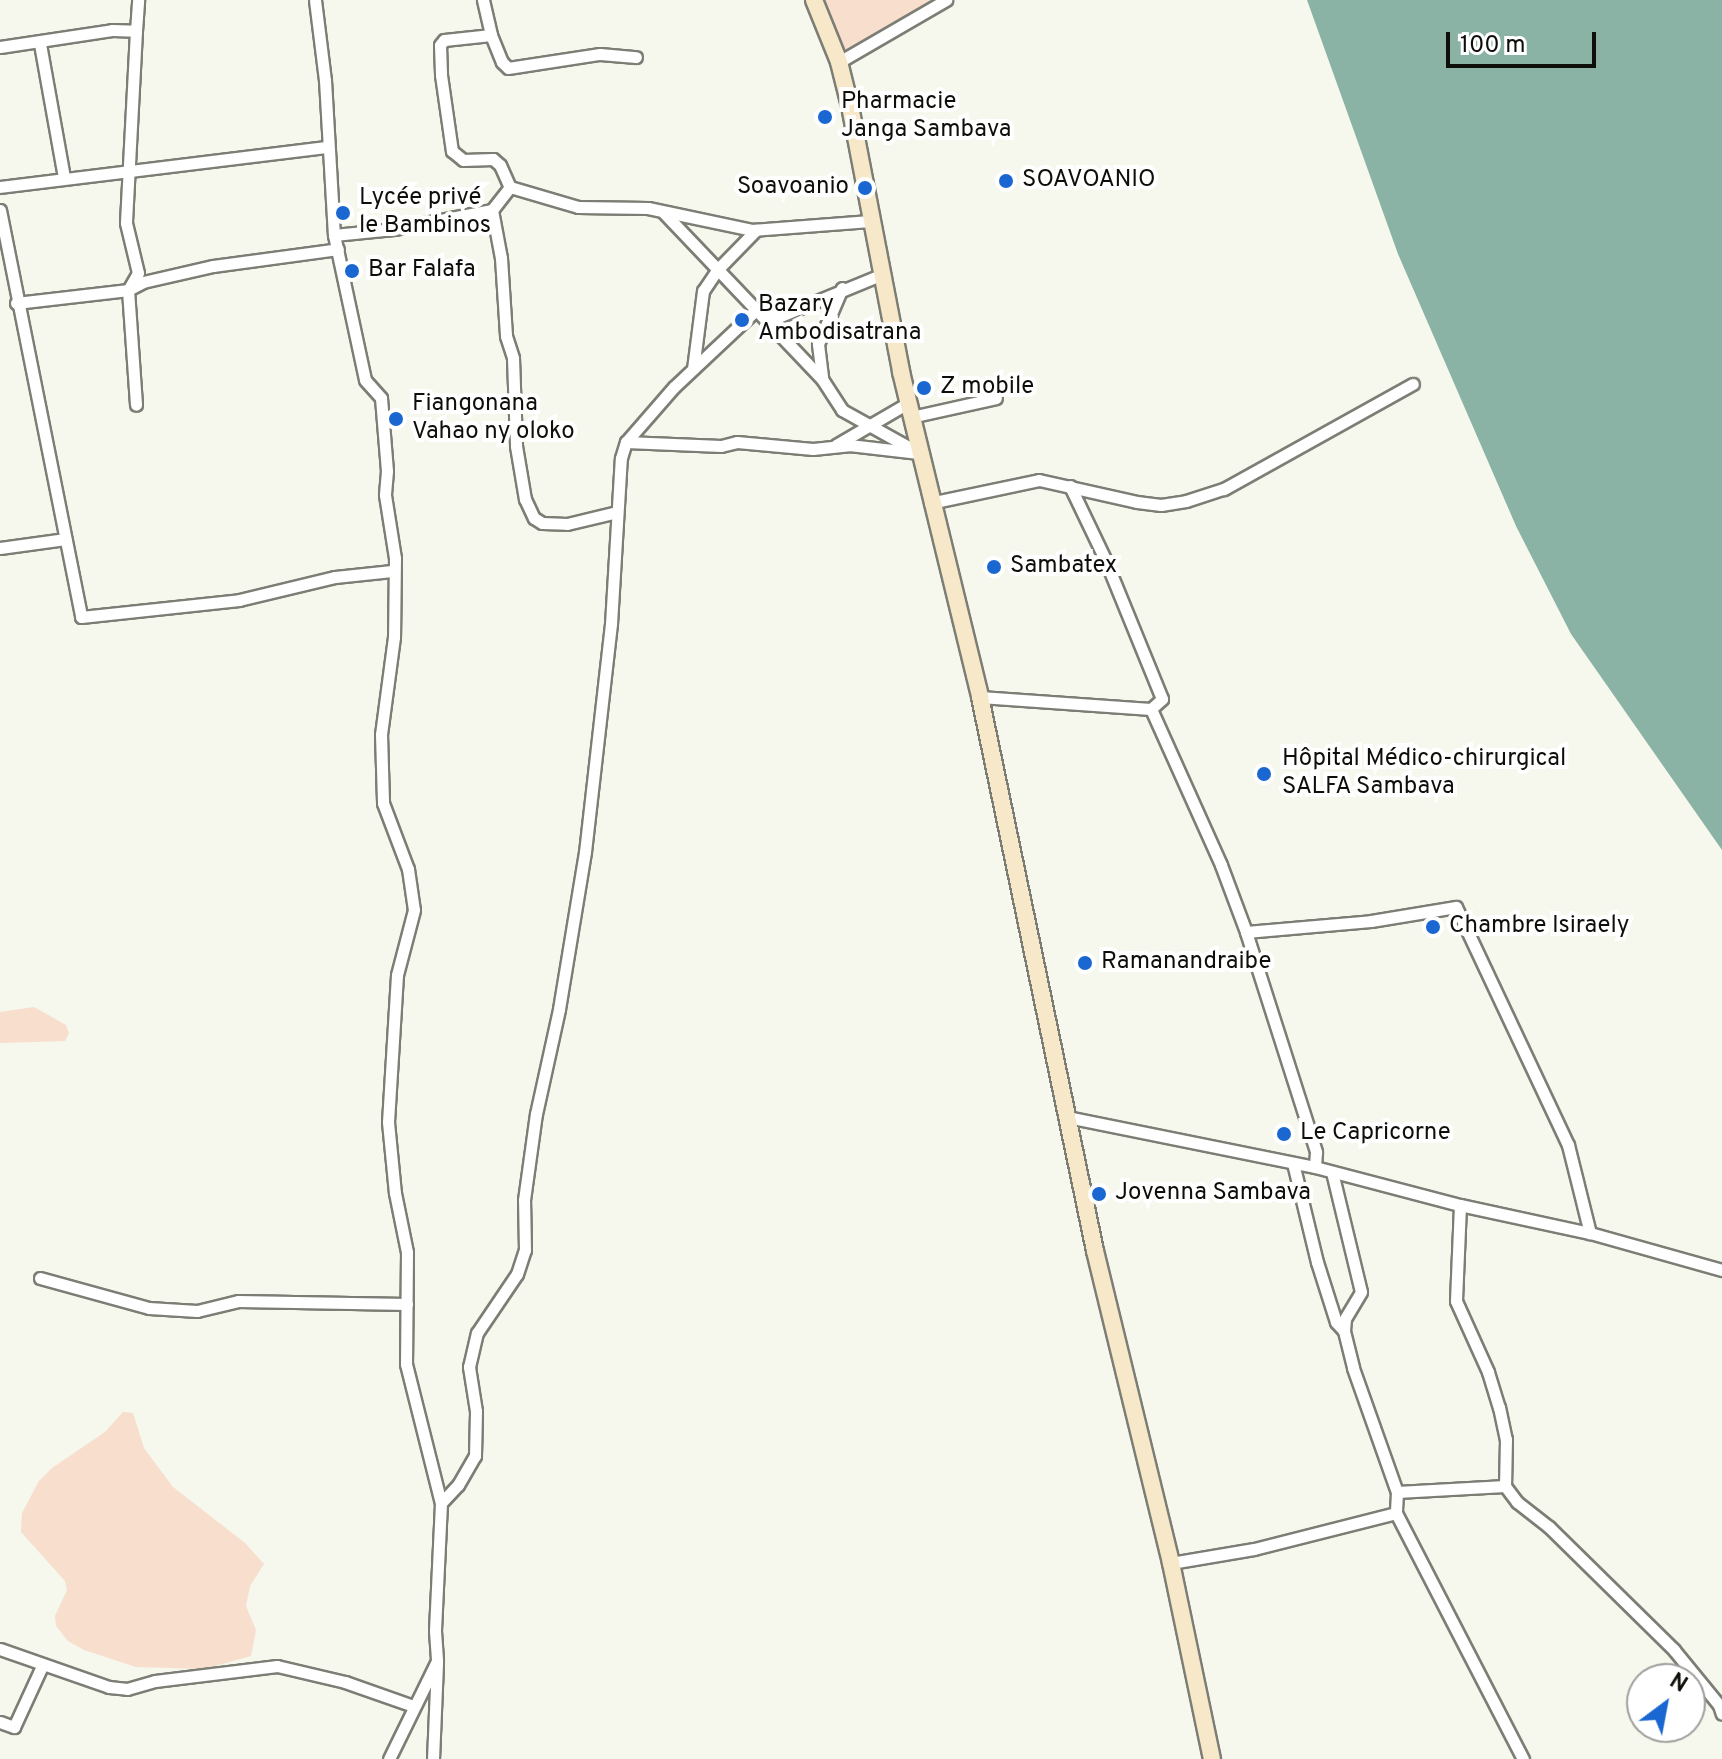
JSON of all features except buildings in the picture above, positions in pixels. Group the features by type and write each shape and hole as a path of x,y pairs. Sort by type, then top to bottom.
{"main road":[{"path":"814,0 839,62 909,410 980,697 1067,1117 1171,1563 1212,1759"}],"street":[{"path":"136,405 128,290 138,273 126,223 138,0"},
{"path":"315,0 325,80 334,235 365,380 381,398 387,471 385,495 395,558 392,571 396,579 394,637 381,734 383,803 408,869 414,910 397,975 388,1122 395,1193 407,1252 406,1364 441,1503 433,1759"},
{"path":"483,0 491,35 502,62 508,68 600,54 636,57"},
{"path":"839,62 946,0"},
{"path":"0,47 40,44 112,30 136,31"},
{"path":"491,35 444,40 440,45 441,75 452,151 463,160 493,159 510,187 578,207 648,208 756,230 870,221"},
{"path":"40,44 64,177"},
{"path":"0,187 64,177 131,174 235,157 327,147"},
{"path":"334,235 394,229 492,210 510,187"},
{"path":"0,210 16,303 81,617 239,600 335,577 392,571"},
{"path":"492,210 501,258 506,336 513,358 516,446 525,499 534,518 542,523 567,524 617,512"},
{"path":"664,213 822,379 842,410 919,453"},
{"path":"693,369 703,291 717,270 756,230"},
{"path":"16,303 128,290 143,282 213,266 338,249"},
{"path":"756,310 778,317 819,303 826,295 883,274"},
{"path":"822,379 818,344 842,288"},
{"path":"441,1503 458,1485 475,1456 476,1411 469,1367 477,1333 517,1274 525,1250 524,1200 536,1114 559,1009 585,852 611,624 617,512 626,442 693,369 756,310"},
{"path":"930,503 1039,480 1161,505 1199,497 1224,489 1413,384"},
{"path":"834,446 866,424 909,410 996,398"},
{"path":"626,442 721,446 737,442 813,449 834,446 919,453"},
{"path":"980,697 1151,709 1162,699 1105,559 1070,486"},
{"path":"0,548 65,539"},
{"path":"1151,709 1221,865 1246,932 1316,1152 1315,1167"},
{"path":"1246,932 1371,921 1456,907 1568,1145 1590,1233"},
{"path":"1067,1117 1315,1167 1460,1205 1590,1233 1722,1270"},
{"path":"1293,1163 1317,1262 1336,1322 1344,1331"},
{"path":"1332,1172 1361,1292 1345,1319 1344,1331 1353,1368 1397,1492 1396,1513 1523,1759"},
{"path":"1460,1205 1456,1301 1488,1372 1499,1407 1506,1439 1505,1486 1517,1502 1549,1527 1674,1650 1719,1705 1722,1714"},
{"path":"40,1278 149,1308 197,1311 238,1301 407,1304"},
{"path":"1397,1492 1505,1486"},
{"path":"1171,1563 1254,1549 1396,1513"},
{"path":"0,1649 109,1687 127,1689 155,1681 277,1666 345,1682 413,1706"},
{"path":"389,1759 437,1661"},
{"path":"0,1722 14,1727 43,1664"}],"shaded area":[{"path":"820,0 932,0 846,50"},
{"path":"34,1007 66,1025 69,1033 65,1041 0,1043 0,1012"},
{"path":"123,1412 133,1413 144,1448 173,1487 245,1543 264,1564 250,1586 246,1606 256,1630 251,1656 204,1669 136,1667 84,1650 68,1641 56,1626 55,1616 67,1590 65,1581 21,1532 22,1513 39,1481 52,1468 105,1432"}],"water":[{"path":"1307,0 1722,0 1722,850 1571,634 1516,526 1398,254"}],"place":[{"name":"Pharmacie Janga Sambava","path":"825,117"},
{"name":"SOAVOANIO","path":"1006,181"},
{"name":"Soavoanio","path":"865,188"},
{"name":"Lycée privé le Bambinos","path":"343,213"},
{"name":"Bar Falafa","path":"352,271"},
{"name":"Bazary Ambodisatrana","path":"742,320"},
{"name":"Z mobile","path":"924,388"},
{"name":"Fiangonana Vahao ny oloko","path":"396,419"},
{"name":"Sambatex","path":"994,567"},
{"name":"Hôpital Médico-chirurgical SALFA Sambava","path":"1264,774"},
{"name":"Chambre Isiraely","path":"1433,927"},
{"name":"Ramanandraibe","path":"1085,963"},
{"name":"Le Capricorne","path":"1284,1134"},
{"name":"Jovenna Sambava","path":"1099,1194"}]}
